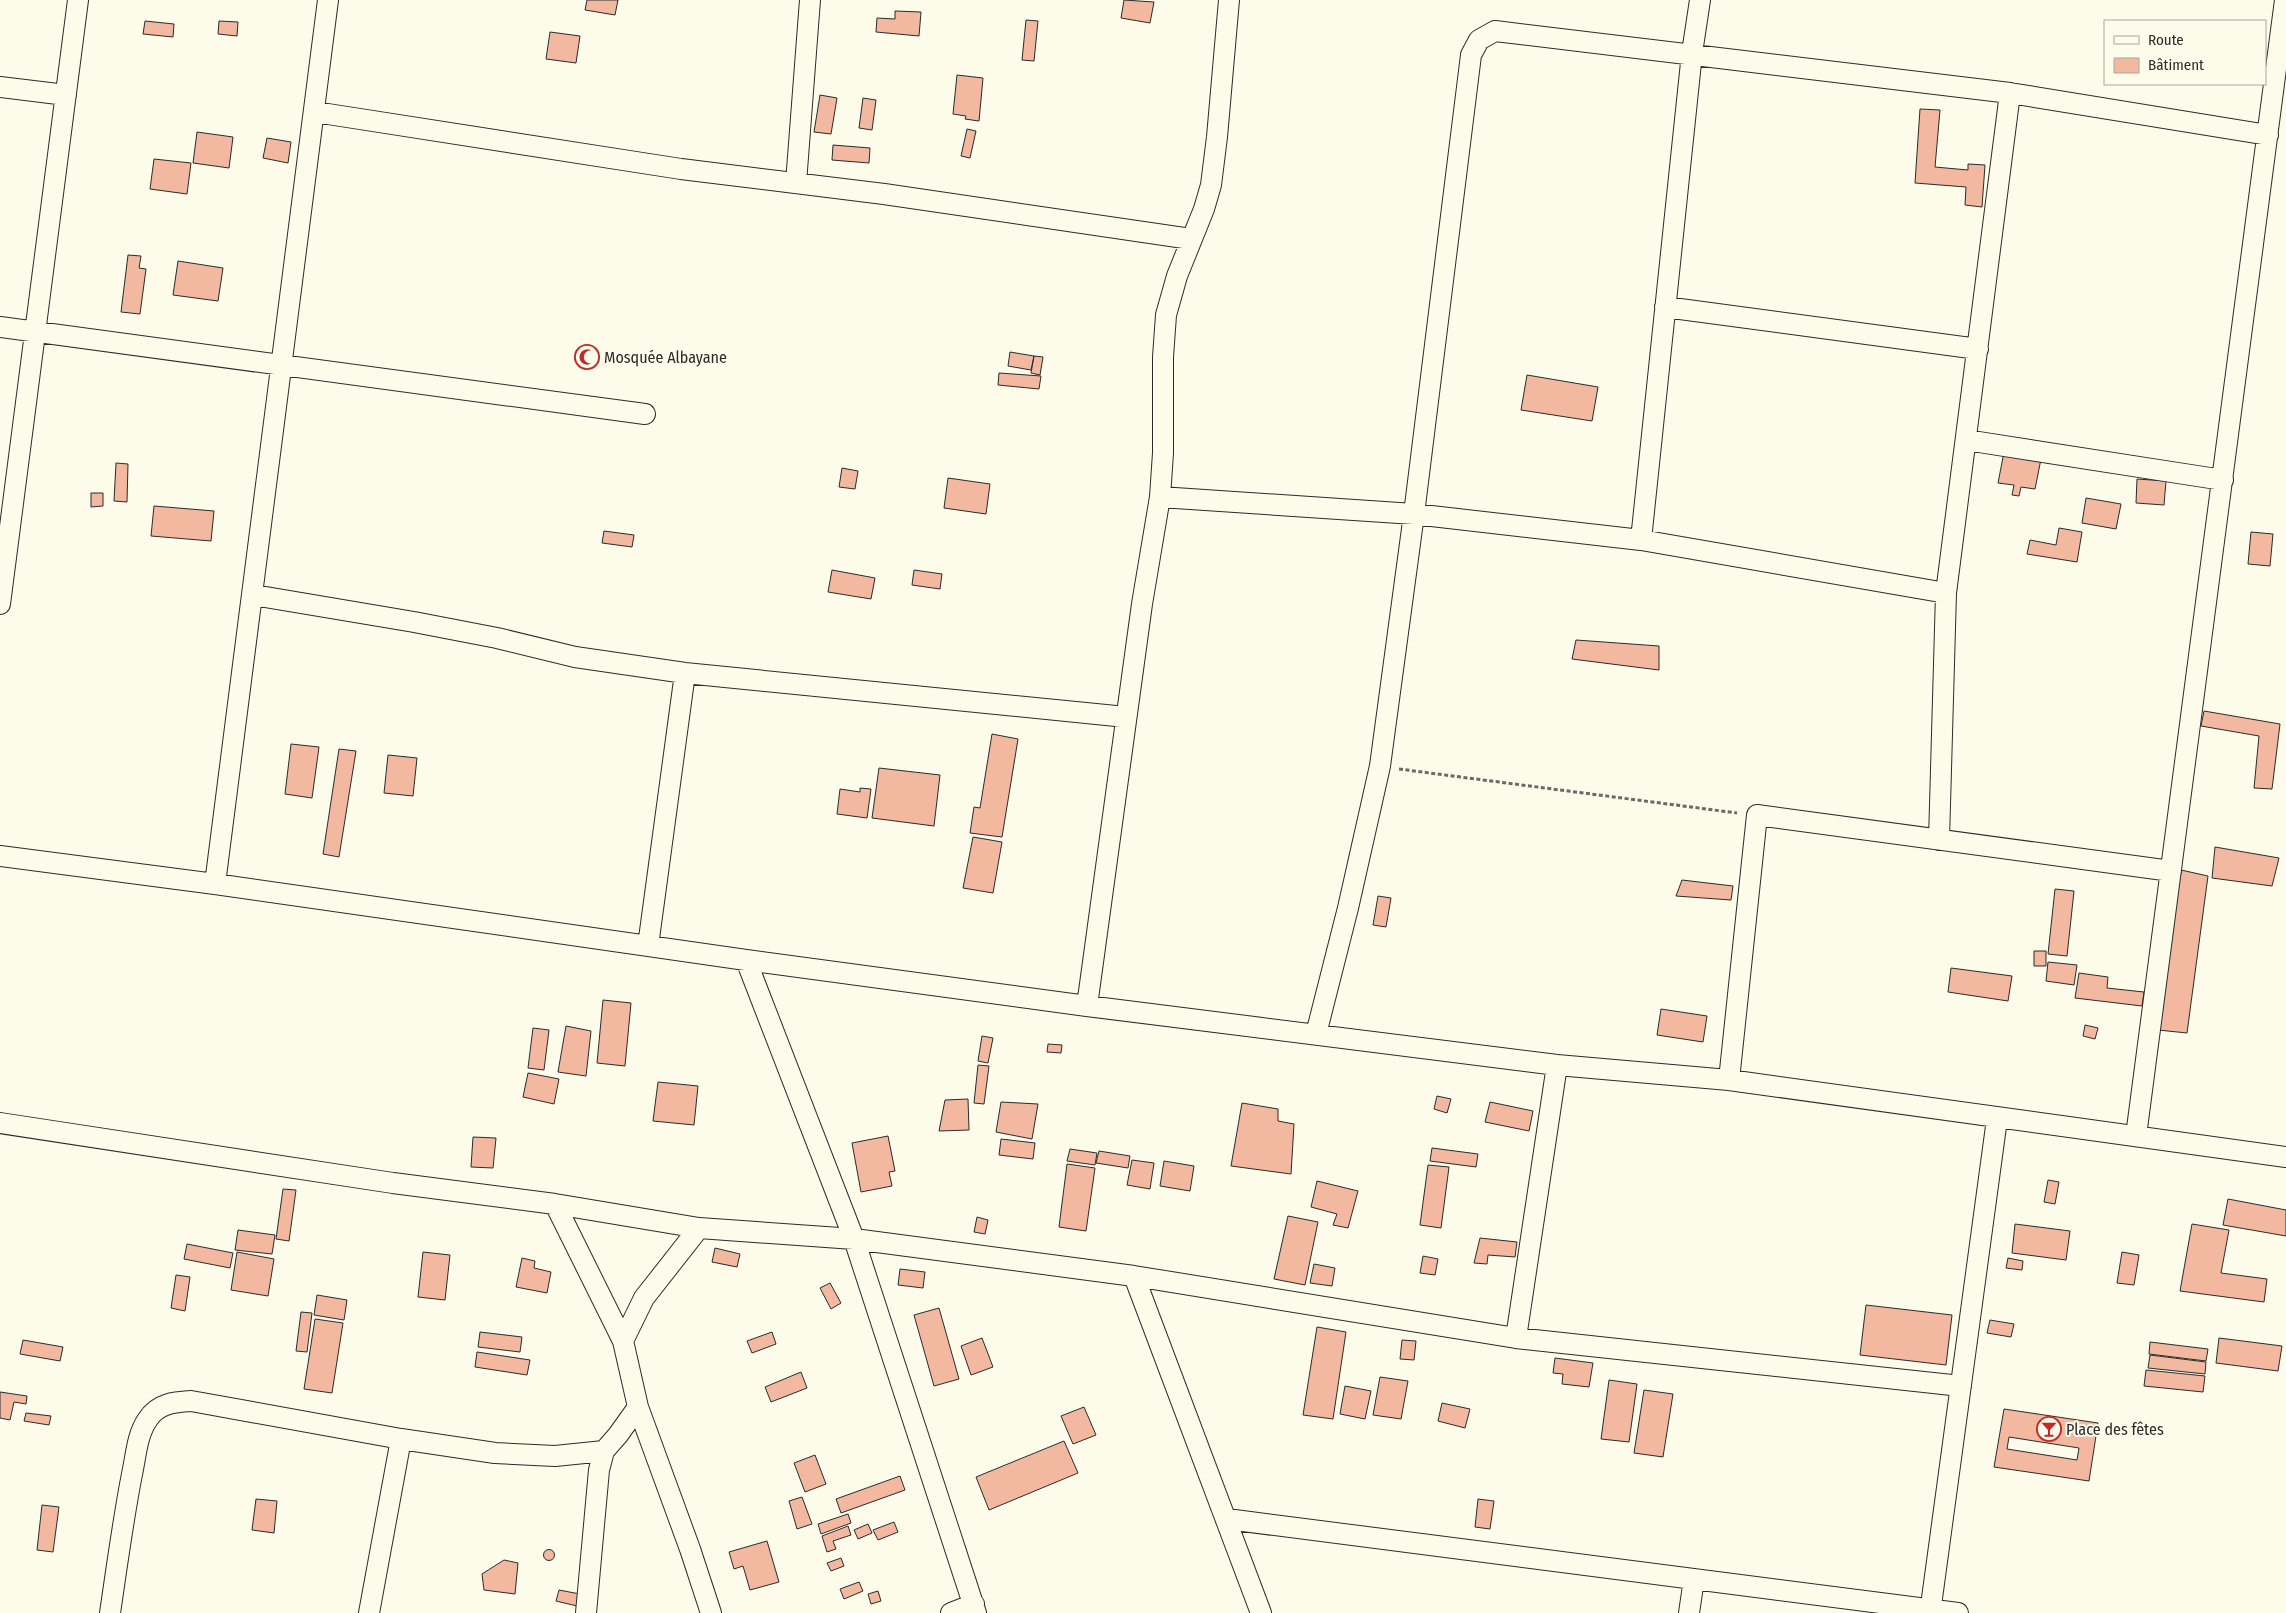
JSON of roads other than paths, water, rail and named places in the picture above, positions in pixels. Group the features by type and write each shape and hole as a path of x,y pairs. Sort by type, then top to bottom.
{"street":[{"path":"0,599 78,0"},
{"path":"216,884 328,0"},
{"path":"796,183 810,0"},
{"path":"1087,1006 1142,604 1160,498 1163,453 1163,357 1166,315 1177,276 1211,185 1229,0"},
{"path":"1641,540 1692,53 1700,0"},
{"path":"2136,1136 2285,0"},
{"path":"1316,1034 1348,908 1380,766 1414,514 1471,55 1479,40 1495,31 1692,53 2010,93 2268,135"},
{"path":"0,87 66,95"},
{"path":"1940,840 1946,593 2010,93"},
{"path":"315,112 681,169 796,183 1191,239"},
{"path":"1665,307 1978,350"},
{"path":"0,327 645,414"},
{"path":"1966,440 2223,480"},
{"path":"1160,498 1414,514 1641,540 1946,593"},
{"path":"254,595 442,627 575,657 685,673 1126,717"},
{"path":"648,946 685,673"},
{"path":"1730,1080 1757,815 2171,871"},
{"path":"0,856 216,884 746,960 1087,1006 1557,1065 1730,1080 1997,1119 2286,1157"},
{"path":"746,960 854,1239 912,1424 975,1609 952,1613"},
{"path":"1516,1338 1557,1065"},
{"path":"1930,1611 1997,1119"},
{"path":"0,1123 393,1183 554,1204 699,1228 854,1239 1134,1276 1516,1338 1961,1386"},
{"path":"554,1204 623,1341 638,1407 690,1549 711,1613"},
{"path":"623,1341 644,1298 699,1228"},
{"path":"1134,1276 1261,1613"},
{"path":"110,1613 122,1522 139,1440 148,1419 158,1408 172,1402 191,1402 401,1439 495,1453 555,1456 604,1451"},
{"path":"586,1613 599,1470 604,1451 638,1407"},
{"path":"369,1613 401,1439"},
{"path":"1227,1519 1930,1611 1958,1613"},
{"path":"1689,1613 1694,1579"}],"place":[{"name":"Mosquée Albayane","path":"587,357"},
{"name":"Place des fêtes","path":"2049,1429"}]}
